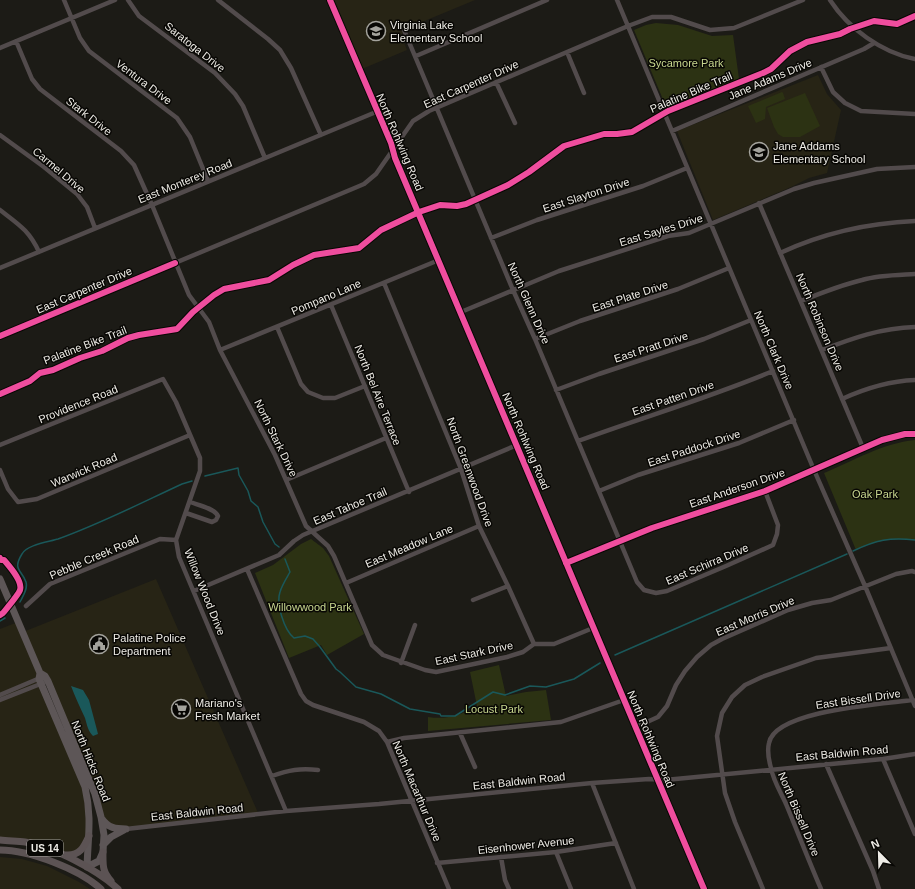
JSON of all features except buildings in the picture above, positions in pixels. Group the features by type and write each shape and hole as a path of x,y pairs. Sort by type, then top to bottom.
{"main road":[{"name":"North Hicks Road","path":"0,579 95,794 104,835 103,848"},
{"name":"North Hicks Road","path":"43,678 85,787 89,803 87,867"},
{"path":"75,764 84,775 87,776"},
{"path":"101,817 110,827 126,829"},
{"path":"41,858 50,856 75,868 87,867 99,861 103,848 111,837 126,829"},
{"path":"64,855 72,856 77,854 83,849 89,836"},
{"name":"US 14","path":"0,840 26,842 64,855 87,867 118,889"},
{"path":"103,848 102,861 104,873 118,889"},
{"name":"US 14","path":"0,850 19,851 41,858 77,873 93,882 101,889"},
{"path":"87,867 93,882"}],"street":[{"name":"Ventura Drive","path":"64,0 80,38 89,51 177,118 190,137 208,181"},
{"path":"0,48 115,0"},
{"name":"Saratoga Drive","path":"128,0 139,16 215,73 235,94 243,106 265,158"},
{"path":"218,0 280,50 291,68 321,135"},
{"name":"North Rohlwing Road","path":"330,0 704,889"},
{"path":"416,56 547,0"},
{"name":"North Clark Drive","path":"617,0 710,224 915,706"},
{"name":"East Carpenter Drive","path":"0,336 364,184 380,169 413,121 436,107 628,26 652,18 671,17 710,30 734,28 803,0"},
{"path":"830,0 835,8 844,17 874,43 895,54 915,59"},
{"name":"North Glenn Drive","path":"404,30 638,582"},
{"name":"Stark Drive","path":"16,41 35,82 40,89 121,151 129,159 137,171 152,205"},
{"name":"Jane Adams Drive","path":"672,131 864,49 874,43"},
{"path":"567,52 584,93"},
{"path":"821,67 833,92 845,104 861,111 915,114"},
{"path":"496,82 515,123"},
{"name":"East Monterey Road","path":"0,268 376,112"},
{"name":"Carmel Drive","path":"0,135 44,167 77,194 87,207 95,228"},
{"name":"East Sayles Drive","path":"461,312 559,271 668,236 689,232 794,189 826,179 877,169 915,167"},
{"name":"East Slayton Drive","path":"491,238 537,220 643,186 687,168"},
{"name":"North Robinson Drive","path":"760,203 863,448"},
{"name":"North Stark Drive","path":"152,205 189,295 209,322 220,350 275,455 306,526 328,546 334,556 372,645 383,655 401,663"},
{"path":"0,210 25,230 39,252"},
{"path":"780,253 802,243 842,230 873,224 915,221"},
{"name":"Pompano Lane","path":"220,350 439,260"},
{"name":"East Plate Drive","path":"535,339 580,321 678,289 729,268"},
{"path":"801,301 838,286 863,279 915,274"},
{"name":"North Greenwood Drive","path":"384,283 461,469 479,526 534,644"},
{"name":"North Bel Aire Terrace","path":"331,305 409,492"},
{"name":"East Pratt Drive","path":"556,390 704,339 751,320"},
{"path":"277,327 301,384 308,392 323,398 335,398 365,386"},
{"path":"822,350 848,339 871,332 915,327"},
{"name":"East Patten Drive","path":"578,441 737,386 773,371"},
{"name":"Willow Wood Drive","path":"163,379 176,402 200,458 200,471 176,540 179,557 286,812"},
{"name":"Providence Road","path":"0,445 163,379"},
{"path":"842,399 876,386 893,382 915,380"},
{"name":"East Paddock Drive","path":"599,491 638,475 738,443 794,420"},
{"name":"East Anderson Drive","path":"566,563 652,528 765,491 887,438 915,434"},
{"name":"Warwick Road","path":"0,470 8,489 18,502 37,500 190,435"},
{"path":"286,480 386,438"},
{"name":"East Tahoe Trail","path":"194,591 279,555 298,538 517,445"},
{"name":"East Schirra Drive","path":"638,582 644,590 656,593 667,591 773,545 777,534 778,525 765,491"},
{"path":"186,513 212,522 216,520 218,516 211,510 190,502"},
{"name":"East Meadow Lane","path":"346,583 479,526"},
{"name":"Pebble Creek Road","path":"26,606 50,584 160,540 176,540"},
{"name":"North Macarthur Drive","path":"247,569 301,694 306,701 313,705 364,722 379,731 386,742 449,889"},
{"name":"East Morris Drive","path":"636,727 658,717 664,710 676,685 685,671 697,657 726,636 788,610 812,603 831,600 896,574 912,571 915,572"},
{"path":"473,600 508,586"},
{"path":"401,663 415,624"},
{"path":"534,644 554,644 594,628"},
{"name":"East Stark Drive","path":"401,663 436,672 507,657 523,652 534,644"},
{"path":"763,889 728,803 722,774 718,736 722,713 732,697 745,685 806,660 891,648"},
{"path":"0,695 43,678"},
{"path":"0,700 43,678"},
{"path":"386,742 404,738 561,722 624,700"},
{"name":"East Bissell Drive","path":"769,744 776,731 791,723 815,714 836,709 913,700"},
{"path":"460,733 475,767"},
{"name":"North Bissell Drive","path":"769,744 771,769 821,889"},
{"name":"East Baldwin Road","path":"126,829 286,812 592,783 649,779 665,780 883,759 915,754"},
{"path":"883,759 915,834"},
{"path":"826,764 873,871 879,889"},
{"path":"272,776 288,770 305,768 318,770"},
{"path":"592,783 634,889"},
{"name":"Eisenhower Avenue","path":"438,863 556,852 616,843"},
{"path":"556,852 571,889"},
{"path":"501,858 505,880 509,889"}],"shaded area":[{"name":"Virginia Lake Elementary School","path":"333,0 475,0 410,27 401,35 407,50 362,69"},
{"name":"Jane Addams Elementary School","path":"818,75 827,94 841,110 827,173 809,178 713,220 677,131"},
{"path":"156,579 259,815 126,829 105,823 52,693 40,673 85,787 89,836 77,854 0,840 0,629 18,622 23,632"},
{"path":"0,857 22,859 47,866 90,889 0,889"}],"green space":[{"name":"Sycamore Park","path":"656,23 678,25 712,36 733,35 739,79 667,109 634,30"},
{"path":"782,92 785,99 766,107 765,119 756,123 748,106"},
{"path":"805,93 820,126 800,137 783,137 778,134 774,127 767,108"},
{"name":"Oak Park","path":"915,440 915,540 885,540 856,550 824,473 868,453 891,445"},
{"name":"Willowwood Park","path":"311,539 323,548 329,556 364,634 327,655 321,645 289,658 255,573 273,565 301,544"},
{"name":"Locust Park","path":"499,665 506,696 546,690 551,720 428,731 428,717 441,718 454,716 477,706 470,672"}],"water":[{"path":"71,686 83,690 89,700 98,734 93,736 90,732"}],"waterway":[{"path":"205,476 238,468 239,475 248,491 251,501 258,507 263,522 275,544 279,547"},
{"path":"20,602 25,592 26,582 19,570 18,563 22,554 28,548 58,539 89,527 182,484 192,481"},
{"path":"853,551 883,540 915,540"},
{"path":"615,655 847,554"},
{"path":"285,559 290,572 281,589 279,603 284,623 290,634 294,638 305,636 313,639 336,669 356,687 381,694 410,709 440,714 441,716 455,716 493,692 505,695 530,686 546,687 574,679 600,663"},
{"path":"0,621 5,618"}],"cycle path":[{"path":"330,0 391,143 395,158 704,889"},
{"name":"Palatine Bike Trail","path":"0,394 30,381 40,373 53,370 80,358 102,351 128,338 177,329 193,312 224,289 269,280 293,265 314,255 359,248 381,230 419,212 440,205 457,206 466,204 508,185 529,172 564,146 604,134 632,132 668,111 771,69 790,51 807,42 840,34 874,21 897,24 915,16"},
{"path":"0,336 175,263"},
{"path":"566,563 652,528 765,491 882,440 905,434 915,434"},
{"path":"0,558 1,560 4,560 18,578 20,586 20,590 17,595 0,615"}],"place":[{"name":"Virginia Lake Elementary School","path":"376,31"},
{"name":"Jane Addams Elementary School","path":"759,152"},
{"name":"Palatine Police Department","path":"99,644"},
{"name":"Mariano's Fresh Market","path":"181,709"}]}
